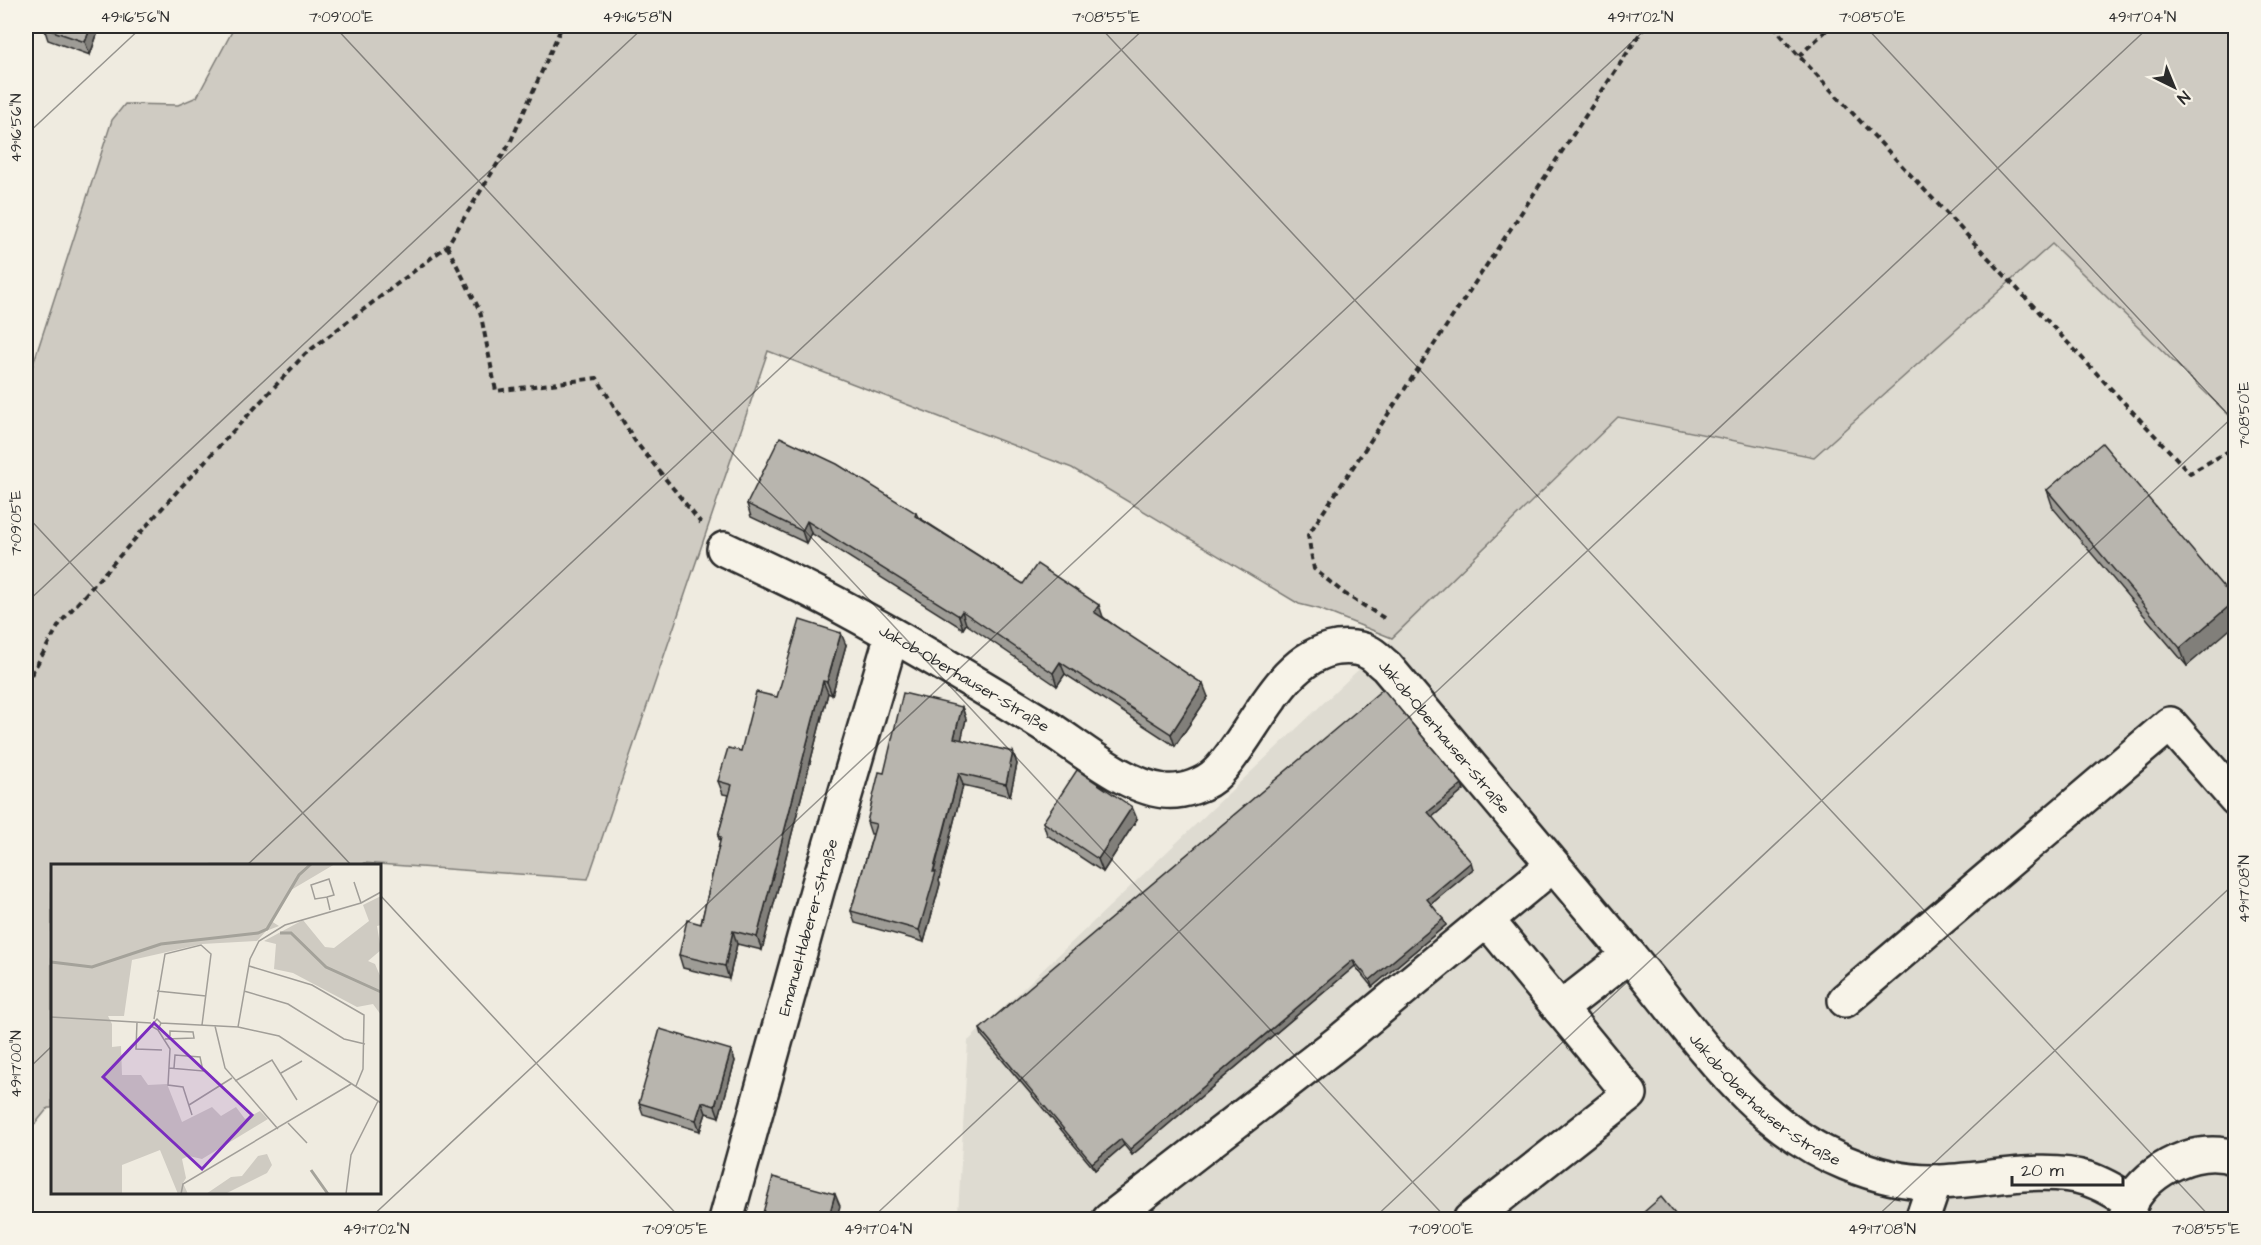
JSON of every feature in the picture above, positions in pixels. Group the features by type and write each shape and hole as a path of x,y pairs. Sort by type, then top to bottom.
{"street":[{"name":"Jakob-Oberhauser-Straße","path":"724,549 892,634 1037,720 1122,776 1147,787 1166,791 1191,788 1204,783 1218,772 1276,692 1299,665 1323,651 1348,646 1369,652 1386,666 1731,1080 1764,1112 1803,1139 1843,1162 1882,1177 1935,1182 2060,1174 2089,1179 2128,1210"},
{"name":"Emanuel-Haberer-Straße","path":"726,1220 820,880 892,634"},
{"path":"1845,1000 2170,724 2235,799"},
{"path":"1108,1220 1344,1038 1552,866"},
{"path":"1470,1220 1630,1094 1487,920"},
{"path":"1560,1009 1629,955"},
{"path":"2128,1210 2149,1179 2173,1163 2201,1155 2235,1158"},
{"path":"1922,1220 1935,1182"}],"path":[{"path":"26,684 60,623 173,495 305,354 447,246 510,143 562,26"},
{"path":"1369,652 1387,619 1345,594 1314,569 1308,536 1645,26"},
{"path":"1773,26 2190,473 2235,447"},
{"path":"1799,56 1831,26"},
{"path":"447,246 480,311 496,391 597,378 635,441 693,515 724,549"}],"shaded area":[{"path":"235,26 2235,26 2235,421 2052,244 1814,457 1618,417 1392,638 1319,609 1299,604 1072,468 768,351 588,879 364,863 51,864 51,1108 48,1108 26,1135 26,386 112,120 125,104 178,105 197,97"},
{"path":"2052,244 2235,421 2235,1219 968,1220 958,1213 968,1041 1478,556 1618,417 1814,457"}],"building":[{"path":"45,26 91,26 85,42 44,28"},
{"path":"780,437 837,464 1023,584 1037,564 1099,605 1094,612 1203,684 1171,734 1060,662 1053,673 962,611 959,616 807,521 802,531 747,504"},
{"path":"2102,443 2235,601 2180,648 2047,490"},
{"path":"800,620 841,633 827,682 823,681 757,937 733,931 725,966 679,955 687,920 701,924 721,837 718,836 732,785 718,781 728,748 741,751 756,692 777,697"},
{"path":"1383,689 1462,784 1428,812 1471,862 1427,899 1443,919 1370,980 1353,960 1130,1149 1121,1139 1092,1163 980,1029"},
{"path":"903,693 962,707 954,738 1013,752 1006,784 959,773 933,872 936,872 919,930 851,911 876,824 867,822 879,772 884,773"},
{"path":"1077,770 1132,807 1098,859 1043,822"},
{"path":"660,1029 731,1050 715,1106 702,1102 696,1120 639,1103"},
{"path":"773,1177 835,1194 828,1220 761,1220"},
{"path":"1661,1197 1680,1220 1635,1220"}]}
